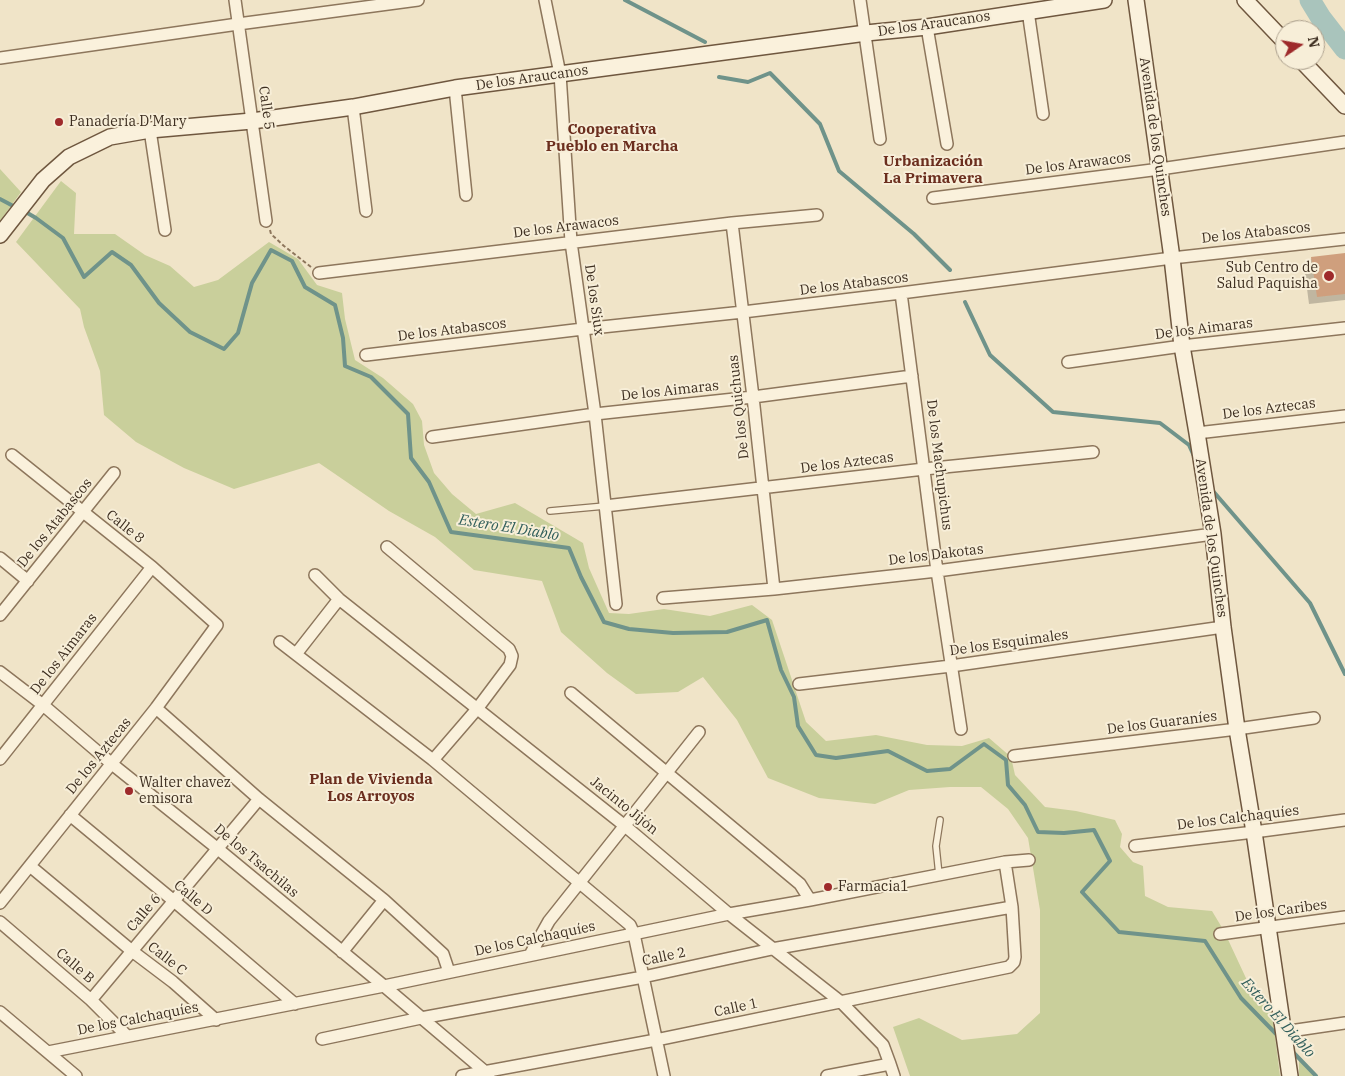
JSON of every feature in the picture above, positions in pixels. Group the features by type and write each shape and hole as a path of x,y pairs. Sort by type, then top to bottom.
{"street":[{"name":"Calle 5","path":"235,0 266,221"},
{"path":"0,58 418,0"},
{"name":"De los Siux","path":"545,0 560,74 571,242 594,414 616,604"},
{"path":"860,0 880,139"},
{"name":"De los Araucanos","path":"0,235 43,180 69,157 110,137 150,130 252,121 353,107 455,88 866,33 927,27 1104,0"},
{"name":"Avenida de los Quinches","path":"1136,0 1172,258 1182,346 1213,534 1237,729 1290,1076"},
{"path":"1245,0 1275,32"},
{"path":"1028,11 1042,114"},
{"path":"927,27 947,144"},
{"path":"1311,70 1345,106"},
{"path":"455,88 466,195"},
{"path":"353,107 366,211"},
{"path":"150,130 165,230"},
{"name":"De los Arawacos","path":"934,198 1160,169 1345,142"},
{"name":"De los Arawacos","path":"318,273 732,222 818,215"},
{"name":"De los Quichuas","path":"732,222 774,589"},
{"name":"De los Atabascos","path":"366,355 743,312 1172,258 1345,239"},
{"name":"De los Machupichus","path":"901,293 937,571 961,729"},
{"name":"De los Aimaras","path":"1068,362 1182,346 1345,328"},
{"name":"De los Aimaras","path":"432,436 594,414 753,397 912,376"},
{"name":"De los Aztecas","path":"1197,433 1345,416"},
{"name":"De los Aztecas","path":"605,506 924,469 1093,452"},
{"name":"Calle 8","path":"12,455 152,567 217,625"},
{"name":"De los Atabascos","path":"0,615 114,473"},
{"name":"De los Dakotas","path":"663,598 774,589 937,571 1213,534"},
{"path":"387,547 509,649 512,656 510,665 477,709 433,760"},
{"path":"0,558 28,580"},
{"name":"De los Aimaras","path":"0,759 152,567"},
{"name":"Jacinto Jijón","path":"315,576 339,599 625,826 728,914 841,1002 883,1045 894,1076"},
{"path":"296,654 339,599"},
{"name":"De los Aztecas","path":"0,903 156,708 217,625"},
{"name":"De los Esquimales","path":"799,684 951,666 1223,627"},
{"path":"280,642 433,760 630,925 634,934 664,1076"},
{"name":"De los Tsachilas","path":"0,672 218,849 488,1074"},
{"path":"571,693 800,884 810,900"},
{"path":"156,708 259,799 384,900 443,954 449,972"},
{"name":"De los Guaraníes","path":"1014,756 1314,718"},
{"path":"530,955 549,921 699,732"},
{"name":"Calle 6","path":"91,1000 259,799"},
{"name":"Calle D","path":"70,815 295,1004"},
{"name":"De los Calchaquíes","path":"1135,846 1345,820"},
{"name":"De los Calchaquíes","path":"48,1052 384,986 728,914 1005,862 1029,860"},
{"path":"1005,862 1012,908"},
{"name":"Calle C","path":"30,866 132,951 173,982 216,1020"},
{"path":"342,952 384,900"},
{"name":"Calle 2","path":"322,1039 421,1018 643,977 772,948 1012,908"},
{"name":"Calle 1","path":"462,1076 488,1074 1009,967 1014,962 1015,957 1012,908"},
{"name":"De los Caribes","path":"1220,934 1345,917"},
{"name":"Calle B","path":"0,922 91,1000 127,1036"},
{"path":"0,1012 76,1076"},
{"path":"1283,1035 1345,1023"},
{"path":"828,1076 890,1064"}],"lane":[{"path":"550,511 605,506"},
{"path":"939,875 936,846 940,820"}],"path":[{"path":"266,221 272,234 318,273"}],"green space":[{"path":"0,169 21,192 0,221"},
{"path":"61,181 76,193 74,234 115,234 145,255 170,266 194,287 218,280 269,242 298,259 317,285 342,293 345,319 355,360 383,378 413,404 422,421 424,445 434,473 452,494 476,514 515,503 583,543 589,568 609,613 629,614 664,609 710,616 752,605 772,620 806,722 826,741 876,735 927,745 962,746 989,738 1011,757 1015,775 1045,807 1076,811 1115,820 1122,834 1120,847 1133,862 1143,866 1145,896 1168,907 1212,911 1224,931 1252,991 1272,1013 1280,1076 910,1076 893,1027 919,1018 962,1040 1017,1034 1040,1013 1040,910 1028,838 1008,809 981,787 909,790 875,804 819,798 768,778 737,720 703,677 678,692 636,694 607,673 561,632 542,581 474,570 435,537 389,511 319,463 234,489 184,468 136,442 104,415 100,371 84,327 80,309 16,242"},
{"path":"1299,1058 1314,1076 1299,1076"}],"building":[{"name":"Sub Centro de Salud Paquisha","path":"1345,253 1345,294 1317,297 1311,257"}],"waterway":[{"path":"625,0 705,42"},
{"path":"1310,0 1321,18 1345,49"},
{"path":"719,77 748,82 770,73 820,124 839,171 914,234 950,270"},
{"name":"Estero El Diablo","path":"0,199 17,208"},
{"name":"Estero El Diablo","path":"24,211 63,238 84,277 112,252 131,265 159,303 190,332 224,349 238,333 252,283 271,250 292,261 305,287 335,305 343,338 345,366 371,377 408,414 411,458 429,482 451,532 569,548 581,577 604,622 629,629 673,633 727,632 767,620 781,670 794,697 798,726 816,755 836,758 888,751 927,771 950,769 984,744 1006,760 1008,785 1025,805 1038,832 1064,833 1094,830 1110,861 1082,892 1119,932 1205,941 1241,998 1280,1038"},
{"path":"965,302 990,355 1053,412 1160,423 1189,445 1194,456"},
{"path":"1213,491 1310,603 1345,674"},
{"name":"Estero El Diablo","path":"1291,1050 1316,1076"}],"place":[{"name":"Panadería D'Mary","path":"59,122"},
{"name":"Sub Centro de Salud Paquisha","path":"1329,276"},
{"name":"Walter chavez emisora","path":"129,791"},
{"name":"Farmacia1","path":"828,887"}],"district":[{"name":"Cooperativa Pueblo en Marcha","path":"612,138"},
{"name":"Urbanización La Primavera","path":"933,170"},
{"name":"Plan de Vivienda Los Arroyos","path":"371,788"}]}
